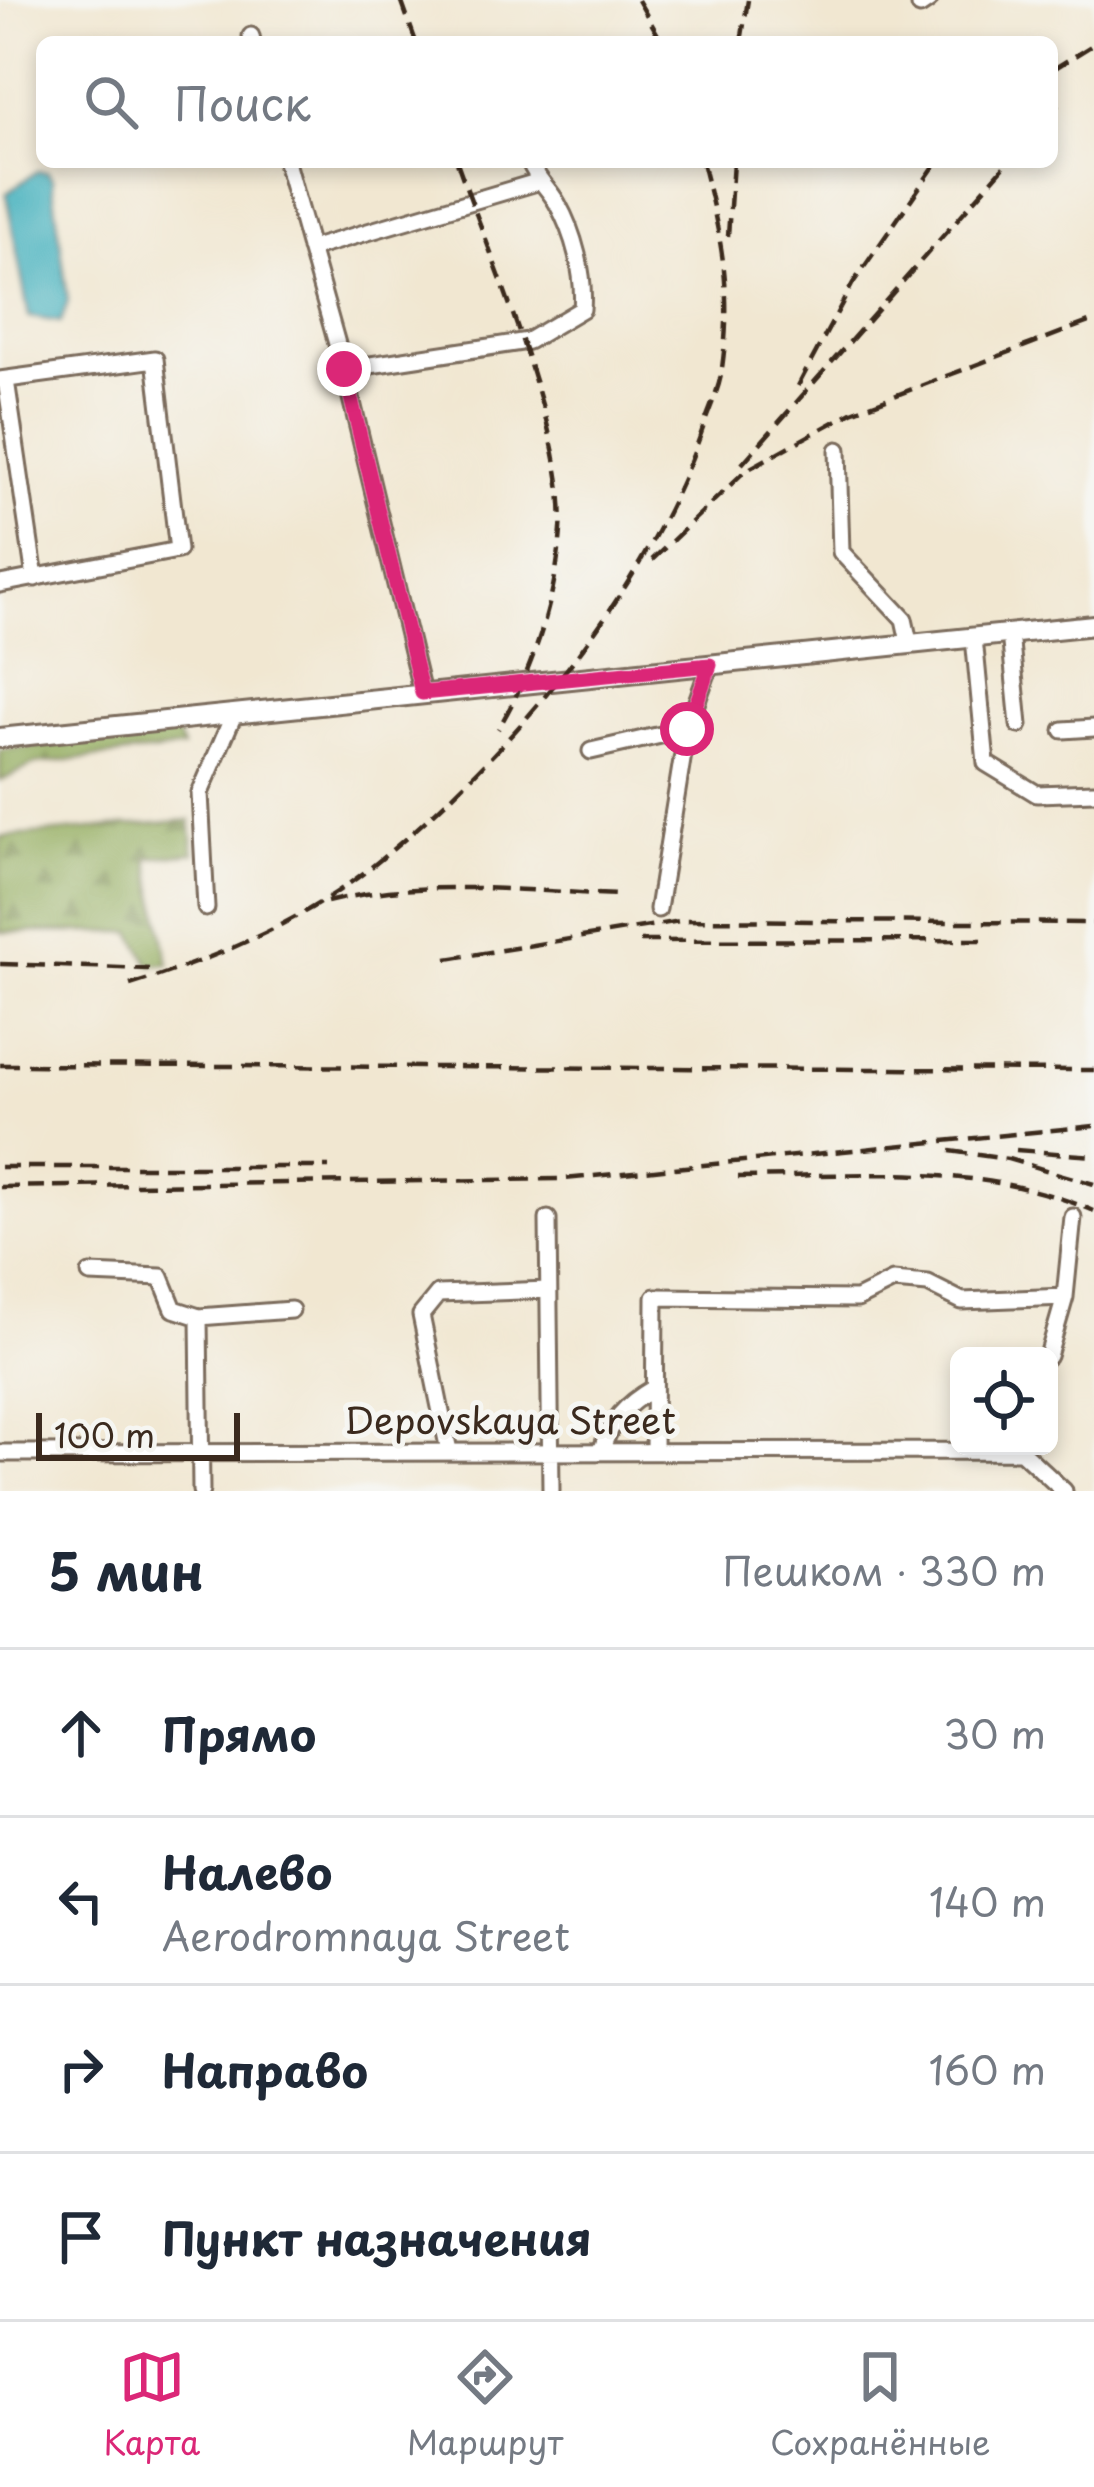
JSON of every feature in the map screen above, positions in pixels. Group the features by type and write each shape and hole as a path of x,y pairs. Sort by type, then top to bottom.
{"main road":[{"path":"0,738 1094,625"}],"street":[{"path":"288,168 344,369 422,693"},
{"path":"344,369 529,340 582,309 585,281 556,201 537,182 532,168"},
{"path":"310,248 537,182"},
{"path":"0,584 35,578 178,550 155,359 3,380 35,578"},
{"path":"838,450 841,552 904,619 909,642"},
{"path":"1010,633 1019,725"},
{"path":"974,638 986,763 1036,794 1094,792"},
{"path":"658,909 687,729 710,665"},
{"path":"206,908 200,793 234,714"},
{"path":"1063,730 1094,728"},
{"path":"591,751 687,729"},
{"path":"1051,1347 1065,1297 1073,1217"},
{"path":"548,1219 550,1491"},
{"path":"90,1274 161,1277 174,1309 199,1317 291,1310"},
{"path":"654,1451 655,1297 857,1299 892,1281 928,1283 962,1300 1065,1297"},
{"path":"449,1450 422,1315 438,1294 548,1290"},
{"path":"199,1317 201,1491"},
{"path":"601,1452 619,1415 654,1388"},
{"name":"Depovskaya Street","path":"0,1454 201,1449 950,1449"},
{"path":"1027,1455 1064,1491"}],"green space":[{"path":"176,731 183,748 35,764 0,781 0,750"},
{"path":"190,820 194,853 148,858 169,964 150,965 132,932 0,932 0,837"}],"water":[{"path":"37,171 48,172 52,179 68,301 61,322 29,317 6,194"}],"railway":[{"path":"401,0 414,36"},
{"path":"638,0 659,36"},
{"path":"742,36 748,0"},
{"path":"1058,66 1094,44"},
{"path":"459,168 524,346 553,447 560,492 561,530 548,608 522,683 498,729"},
{"path":"130,985 261,934 323,901 380,860 430,817 526,718 611,608 678,489 721,376 726,288 703,168"},
{"path":"728,236 733,168"},
{"path":"798,386 853,283 933,168"},
{"path":"742,464 1003,168"},
{"path":"652,560 745,471 852,412 1094,320"},
{"path":"327,902 435,888 619,895"},
{"path":"447,959 686,920 1094,923"},
{"path":"640,941 982,940"},
{"path":"0,964 149,969"},
{"path":"0,1065 1094,1070"},
{"path":"0,1187 564,1179 1094,1126"},
{"path":"1016,1150 1094,1156"},
{"path":"950,1151 1008,1159 1094,1184"},
{"path":"0,1167 329,1167"},
{"path":"738,1177 873,1174 962,1178 1006,1184 1094,1211"}],"route":[{"path":"344,369 422,693 710,665 687,729"}]}
